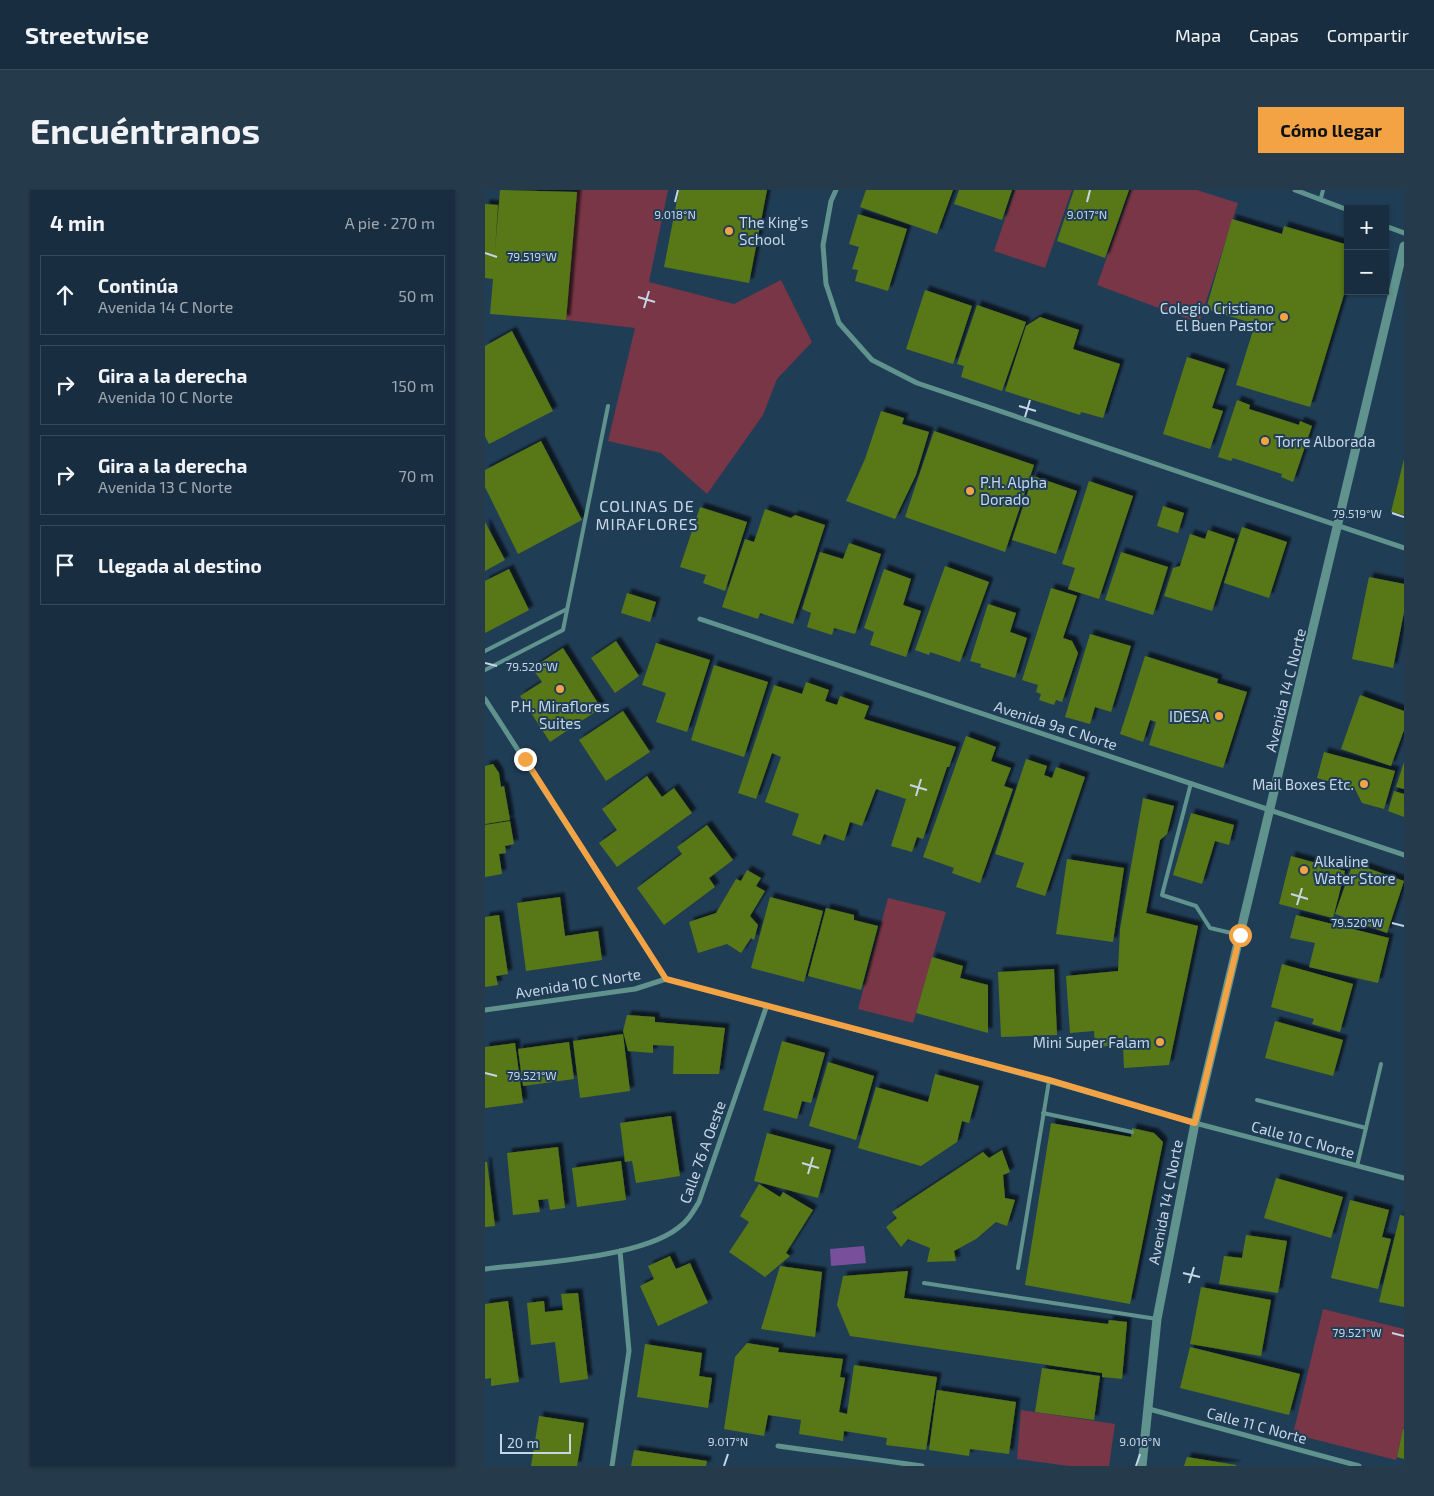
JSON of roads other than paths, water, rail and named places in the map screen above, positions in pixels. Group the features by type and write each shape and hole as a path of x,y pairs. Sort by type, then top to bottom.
{"street":[{"path":"836,190 831,201 823,245 826,284 839,324 872,360 917,383 1404,548"},
{"path":"1295,190 1321,198 1344,208"},
{"path":"1389,228 1404,234"},
{"name":"Avenida 14 C Norte","path":"1142,1466 1157,1319 1195,1123 1339,526 1404,246"},
{"name":"Avenida 9a C Norte","path":"700,619 1404,855"},
{"path":"485,699 666,979 1049,1080 1195,1123"},
{"name":"Avenida 10 C Norte","path":"485,1010 635,989 666,979"},
{"name":"Calle 76 A Oeste","path":"485,1269 620,1252 645,1246 677,1230 690,1218 699,1202 767,1005"},
{"name":"Calle 10 C Norte","path":"1195,1123 1404,1178"},
{"path":"612,1466 629,1351 620,1252"},
{"name":"Calle 11 C Norte","path":"1149,1408 1359,1466"},
{"path":"778,1446 922,1466"}],"lane":[{"path":"1321,198 1323,190"},
{"path":"485,670 563,630 608,406"},
{"path":"485,651 567,609"},
{"path":"1191,783 1161,895 1196,906 1209,928 1240,935"},
{"path":"1357,1166 1381,1064"},
{"path":"1018,1268 1049,1080"},
{"path":"1257,1100 1366,1128"},
{"path":"1043,1113 1132,1132"},
{"path":"924,1283 1157,1319"}],"place":[{"name":"The King's School","path":"729,231"},
{"name":"Colegio Cristiano El Buen Pastor","path":"1284,317"},
{"name":"Torre Alborada","path":"1265,441"},
{"name":"P.H. Alpha Dorado","path":"970,491"},
{"name":"P.H. Miraflores Suites","path":"560,689"},
{"name":"IDESA","path":"1219,716"},
{"name":"Mail Boxes Etc.","path":"1364,784"},
{"name":"Alkaline Water Store","path":"1304,870"},
{"name":"Mini Super Falam","path":"1160,1042"}],"district":[{"name":"COLINAS DE MIRAFLORES","path":"647,514"}]}
